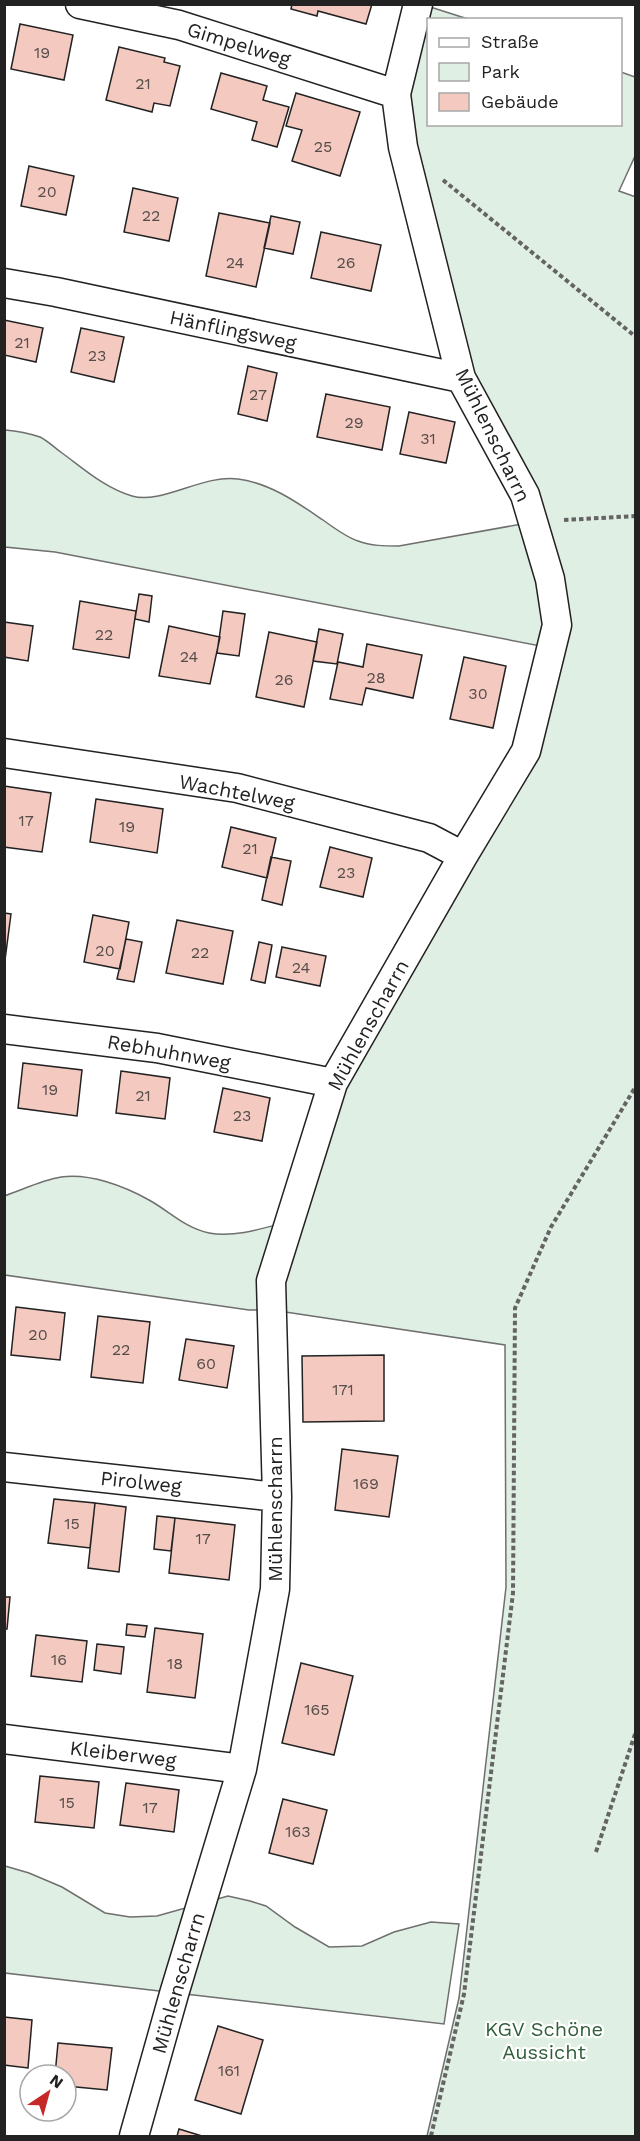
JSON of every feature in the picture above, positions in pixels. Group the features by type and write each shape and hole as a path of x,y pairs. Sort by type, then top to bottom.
{"street":[{"name":"Gimpelweg","path":"80,4 179,25 396,94"},
{"path":"396,94 417,4"},
{"name":"Mühlenscharrn","path":"134,2136 242,1768 275,1589 277,1497 271,1281 333,1083 463,856 526,752 557,625 550,579 525,495 460,378 403,147 396,94"},
{"name":"Hänflingsweg","path":"4,283 460,378"},
{"name":"Wachtelweg","path":"4,753 237,788 429,838 463,856"},
{"name":"Rebhuhnweg","path":"4,1029 157,1048 333,1083"},
{"name":"Pirolweg","path":"4,1467 277,1497"},
{"name":"Kleiberweg","path":"4,1739 242,1768"}],"path":[{"path":"439,176 636,337"},
{"path":"533,522 636,516"},
{"path":"431,2136 464,1994 513,1593 515,1308 550,1227 636,1086"},
{"path":"596,1852 636,1731"}],"green space":[{"name":"KGV Schöne Aussicht","path":"424,5 465,18 427,18 427,126 622,126 622,72 635,77 635,156 619,191 636,197 635,2136 427,2136 459,1998 506,1587 505,1345 272,1310 249,1310 5,1275 4,1196 54,1178 83,1177 118,1186 149,1200 192,1227 209,1233 239,1233 290,1221 333,1083 526,751 551,648 55,552 5,547 5,430 40,437 87,472 122,493 143,498 211,481 238,479 250,481 283,495 349,537 373,545 399,546 533,522 461,378 403,147"},
{"path":"5,1866 62,1887 105,1913 130,1917 157,1916 228,1896 250,1901 266,1906 329,1947 362,1946 394,1932 431,1922 459,1924 444,2024 5,1973"}],"building":[{"path":"292,4 372,4 366,24 318,11 317,16 291,9"},
{"path":"20,24 73,35 64,80 11,69"},
{"path":"119,47 165,58 164,62 180,66 170,106 154,103 152,112 106,100"},
{"path":"221,73 267,86 263,100 289,107 277,147 252,140 257,122 211,109"},
{"path":"296,93 360,112 340,176 292,161 302,130 286,126"},
{"path":"29,166 74,176 66,215 21,206"},
{"path":"133,188 178,198 169,241 124,232"},
{"path":"219,213 270,223 256,287 206,276"},
{"path":"271,216 300,222 293,254 264,248"},
{"path":"321,232 381,245 371,291 311,278"},
{"path":"4,320 43,328 36,362 4,355"},
{"path":"81,328 124,337 114,382 71,372"},
{"path":"248,366 277,373 267,421 238,414"},
{"path":"326,394 390,407 382,450 317,437"},
{"path":"409,412 455,422 446,463 400,454"},
{"path":"139,594 152,596 149,622 135,619"},
{"path":"80,601 136,611 129,658 73,649"},
{"path":"223,611 245,614 239,656 217,653"},
{"path":"4,622 33,626 28,661 4,657"},
{"path":"169,626 220,637 210,684 159,676"},
{"path":"319,629 343,634 337,664 313,661"},
{"path":"269,632 317,642 304,707 256,697"},
{"path":"367,644 422,655 413,698 366,688 362,705 330,699 338,662 363,667"},
{"path":"464,657 506,666 493,728 450,719"},
{"path":"4,786 51,793 42,852 4,847"},
{"path":"96,799 163,809 157,853 90,842"},
{"path":"231,827 276,838 267,878 222,867"},
{"path":"330,847 372,858 363,897 320,887"},
{"path":"271,857 291,861 282,905 262,900"},
{"path":"4,913 11,914 5,960 4,960"},
{"path":"93,915 129,922 120,969 84,962"},
{"path":"177,920 233,931 223,984 166,973"},
{"path":"126,939 142,942 134,982 117,979"},
{"path":"259,942 272,945 265,983 251,980"},
{"path":"282,947 326,956 320,986 276,977"},
{"path":"23,1063 82,1070 77,1116 18,1108"},
{"path":"121,1071 170,1078 165,1119 116,1113"},
{"path":"223,1088 270,1098 262,1141 214,1132"},
{"path":"16,1307 65,1313 60,1360 11,1355"},
{"path":"98,1316 150,1322 143,1383 91,1377"},
{"path":"186,1339 234,1346 227,1388 179,1380"},
{"path":"384,1355 384,1421 303,1422 302,1356"},
{"path":"342,1449 398,1456 389,1517 335,1510"},
{"path":"54,1499 95,1503 90,1548 48,1543"},
{"path":"95,1503 126,1507 119,1572 88,1568"},
{"path":"157,1516 175,1518 171,1551 154,1549"},
{"path":"175,1518 235,1525 229,1580 169,1573"},
{"path":"4,1597 10,1597 7,1629 4,1629"},
{"path":"127,1624 147,1626 145,1637 126,1635"},
{"path":"155,1628 203,1634 195,1698 147,1692"},
{"path":"36,1635 87,1641 82,1682 31,1676"},
{"path":"97,1644 124,1647 121,1674 94,1670"},
{"path":"301,1663 353,1676 334,1755 282,1743"},
{"path":"40,1776 99,1782 94,1828 35,1822"},
{"path":"126,1783 179,1790 174,1832 120,1825"},
{"path":"283,1799 327,1810 313,1864 269,1853"},
{"path":"4,2017 32,2020 28,2063 18,2063 18,2067 4,2065"},
{"path":"218,2026 263,2040 241,2114 195,2100"},
{"path":"58,2043 112,2048 107,2090 78,2087 78,2063 56,2063"},
{"path":"179,2129 202,2136 177,2136"}]}
